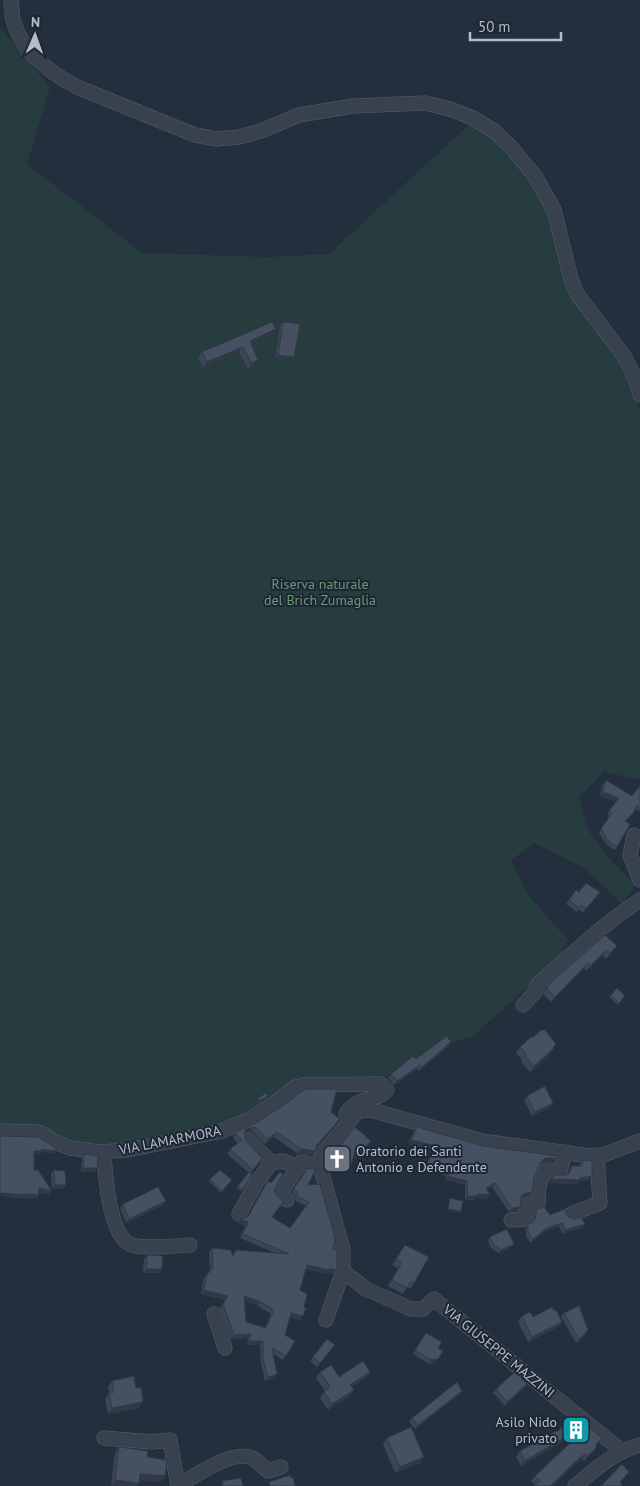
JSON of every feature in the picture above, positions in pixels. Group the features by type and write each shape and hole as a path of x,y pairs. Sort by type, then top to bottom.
{"street":[{"path":"12,0 13,19 20,38 31,53 60,78 77,87 195,135 217,139 239,137 261,131 299,115 353,106 425,103 450,109 473,118 494,131 511,147 535,176 554,210 571,279 577,294 624,356 635,378 640,395"},
{"path":"634,835 630,855 640,880"},
{"path":"523,1005 538,984 581,945 640,900"},
{"name":"VIA LAMARMORA","path":"0,1131 38,1132 70,1148 104,1152 127,1150 222,1131 248,1120 295,1087 304,1085 382,1084 387,1090 383,1095 357,1103 348,1110 342,1119 346,1124"},
{"path":"326,1320 343,1271 344,1250 320,1166 321,1155 358,1111 371,1110 482,1141 590,1156 603,1155 640,1141"},
{"path":"249,1140 271,1164"},
{"path":"104,1152 112,1214 117,1230 123,1240 126,1243 137,1246 190,1245"},
{"path":"511,1220 525,1219 526,1205 538,1203 539,1185 546,1170 560,1171 565,1152"},
{"path":"571,1214 600,1203 597,1155"},
{"path":"239,1214 256,1183 271,1164 283,1161 298,1167"},
{"path":"287,1200 280,1194 301,1162 320,1166"},
{"name":"VIA GIUSEPPE MAZZINI","path":"343,1271 366,1289 411,1309 423,1309 434,1299 622,1451"},
{"path":"214,1314 225,1348"},
{"path":"104,1438 152,1442 170,1440 179,1485 222,1461 239,1456 252,1458 268,1471 281,1467"},
{"path":"575,1486 602,1462 622,1451 640,1445"}],"green space":[{"name":"Riserva naturale del Brich Zumaglia","path":"0,27 50,87 27,164 142,253 266,257 329,254 473,121 521,164 549,210 571,295 622,359 640,412 640,777 636,779 604,772 579,797 588,830 608,857 636,885 622,904 584,868 535,843 511,860 529,896 568,940 556,962 472,1037 432,1048 379,1081 297,1082 256,1109 220,1128 102,1148 0,1128"}],"building":[{"path":"272,322 276,329 250,341 258,360 252,363 243,347 207,362 202,352"},
{"path":"283,322 300,324 294,357 278,355"},
{"path":"606,780 632,796 640,787 640,807 637,805 634,812 625,821 630,824 617,847 608,841 601,829 612,813 609,811 619,798 603,792"},
{"path":"586,883 600,892 586,909 581,905 579,908 569,900 576,890 579,892"},
{"path":"605,935 617,946 610,953 606,950 590,966 588,963 555,997 547,989 549,984"},
{"path":"617,988 625,996 619,1003 611,995"},
{"path":"544,1029 556,1044 534,1066 520,1047"},
{"path":"447,1036 451,1042 422,1067 420,1065 397,1081 391,1074 413,1056 416,1059"},
{"path":"545,1086 553,1103 535,1112 527,1096"},
{"path":"308,1089 337,1089 331,1112 340,1119 317,1145 315,1151 301,1149 277,1132 268,1139 254,1127 246,1129 244,1134 246,1141 262,1158 253,1170 230,1149 242,1140 236,1134 238,1131 256,1123 302,1091"},
{"path":"266,1093 268,1096 259,1101 258,1098"},
{"path":"355,1127 371,1141 361,1152 356,1147 351,1166 333,1161 334,1153"},
{"path":"417,1127 483,1146 557,1156 556,1158 545,1158 541,1162 534,1178 532,1192 521,1196 520,1207 512,1208 495,1183 486,1188 490,1195 477,1194 477,1196 467,1196 467,1181 448,1176 449,1172 427,1163 437,1146 411,1140"},
{"path":"0,1136 38,1137 56,1148 56,1151 42,1149 42,1151 34,1151 34,1170 38,1170 52,1191 39,1188 39,1195 0,1193"},
{"path":"84,1154 98,1156 97,1168 83,1168"},
{"path":"583,1160 592,1161 592,1176 580,1178 580,1180 553,1179 554,1175 567,1175 572,1166 582,1166"},
{"path":"308,1168 316,1169 308,1185 320,1184 335,1238 333,1249 337,1250 337,1266 336,1270 330,1268 329,1270 307,1265 300,1290 307,1294 304,1307 306,1308 303,1316 291,1313 285,1335 295,1341 286,1356 272,1348 277,1374 268,1377 263,1359 263,1341 249,1341 251,1334 234,1335 223,1304 228,1296 204,1290 207,1274 213,1269 212,1248 231,1250 233,1256 236,1250 289,1254 243,1234 248,1222 240,1219 246,1218 249,1215 268,1181 271,1183 280,1172 283,1174 274,1190 283,1202 272,1217 290,1228 309,1202 298,1197 298,1193 294,1188","holes":["244,1296 261,1302 274,1310 266,1328 246,1322"]},
{"path":"54,1170 65,1171 66,1185 55,1185"},
{"path":"220,1170 232,1180 222,1191 210,1179"},
{"path":"249,1172 252,1174 243,1189 238,1186"},
{"path":"158,1187 166,1201 129,1219 123,1204"},
{"path":"450,1198 463,1201 461,1211 448,1209"},
{"path":"544,1207 550,1215 565,1209 569,1217 573,1219 581,1217 585,1224 565,1230 562,1223 547,1228 533,1239 528,1233 528,1224 535,1219 537,1209"},
{"path":"507,1229 514,1244 501,1250 493,1244 490,1237"},
{"path":"405,1245 429,1257 414,1283 411,1281 407,1288 392,1280 402,1262 396,1259"},
{"path":"147,1255 163,1256 162,1269 146,1269"},
{"path":"579,1306 588,1330 579,1339 564,1313"},
{"path":"552,1307 554,1311 556,1310 562,1322 532,1337 522,1316 530,1312 533,1317"},
{"path":"426,1333 442,1342 438,1348 443,1351 438,1359 431,1360 415,1350"},
{"path":"327,1339 335,1345 320,1363 313,1357"},
{"path":"363,1361 370,1372 350,1385 354,1390 332,1404 324,1392 330,1387 320,1372 331,1365 339,1377"},
{"path":"515,1372 527,1384 507,1402 496,1389"},
{"path":"134,1376 136,1388 141,1387 143,1402 112,1408 109,1393 114,1392 112,1381"},
{"path":"457,1382 462,1391 418,1425 412,1418"},
{"path":"574,1416 602,1438 595,1445 597,1447 587,1456 585,1454 576,1461 550,1486 534,1486 540,1481 535,1476 582,1432 580,1429 524,1461 520,1451 557,1432"},
{"path":"411,1427 424,1457 400,1467 387,1438"},
{"path":"119,1447 148,1451 147,1457 167,1460 165,1476 140,1474 139,1483 115,1480"},
{"path":"622,1464 629,1472 620,1482 623,1486 601,1486"},
{"path":"290,1475 291,1478 293,1477 295,1486 270,1486 269,1482"},
{"path":"241,1478 243,1486 223,1486 222,1481"}],"place":[{"name":"Oratorio dei Santi Antonio e Defendente","path":"337,1159"},
{"name":"Asilo Nido privato","path":"576,1430"}]}
